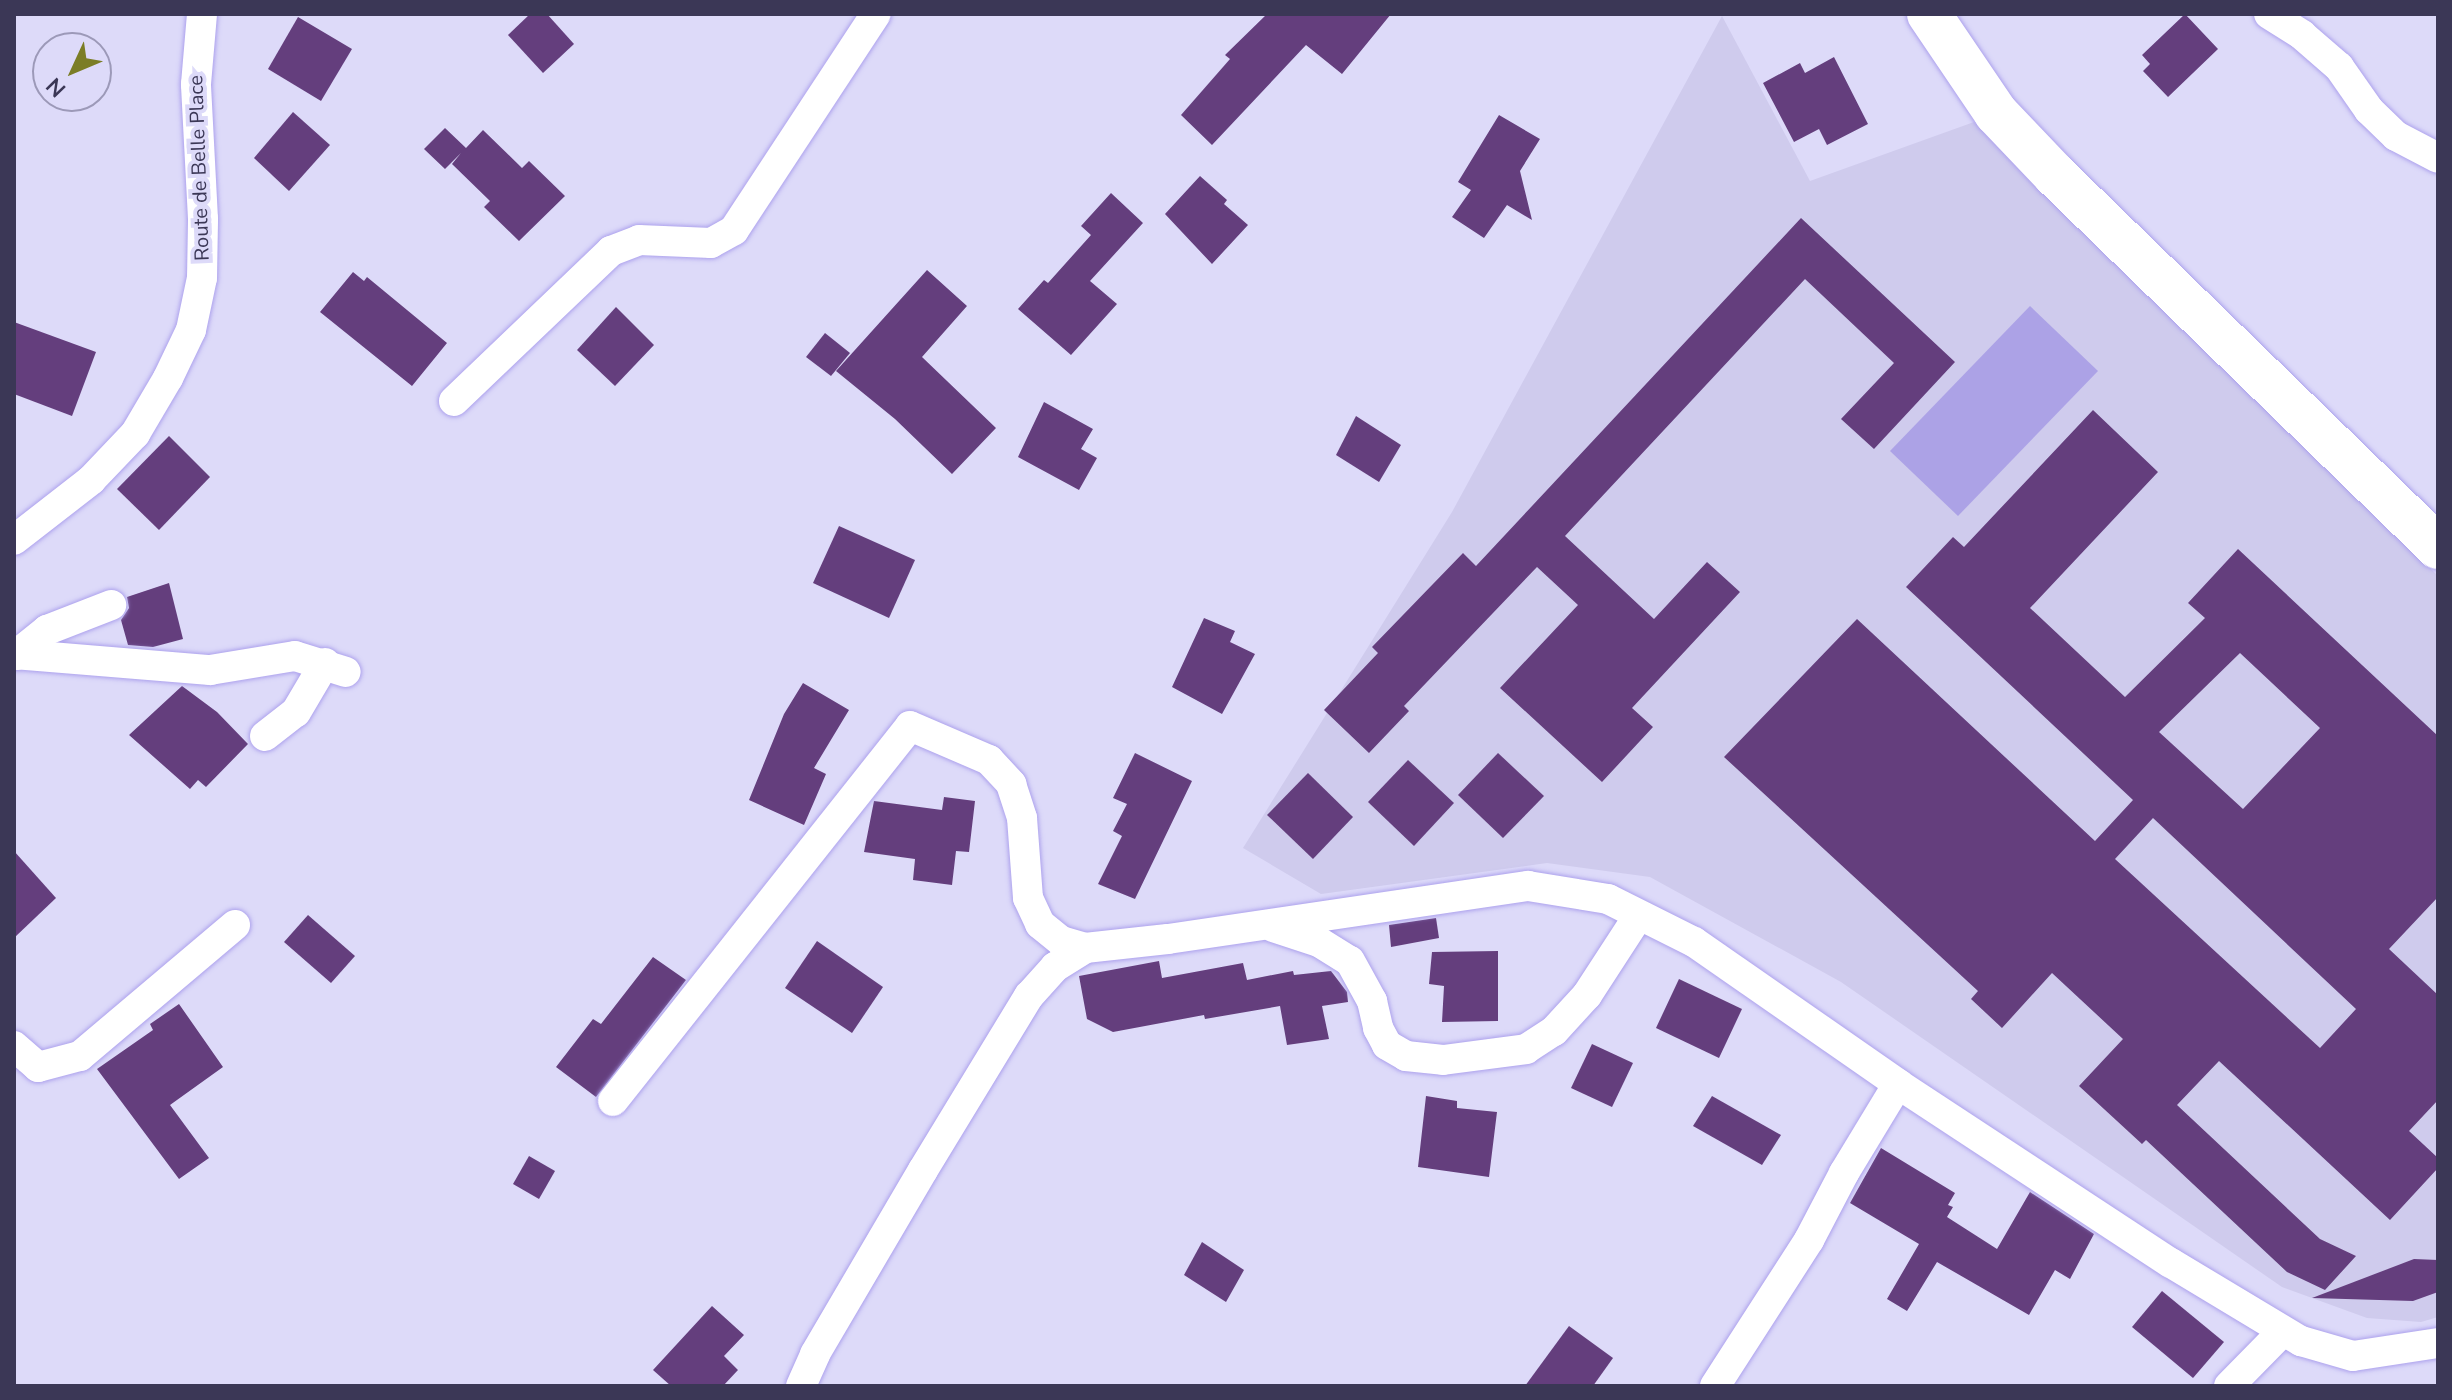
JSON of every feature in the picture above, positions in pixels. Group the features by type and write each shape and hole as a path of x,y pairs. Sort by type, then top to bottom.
{"main road":[{"path":"1929,14 1996,113 2055,175 2438,547"}],"street":[{"name":"Route de Belle Place","path":"14,540 91,480 135,434 168,378 191,330 202,278 203,219 196,84 202,14"},
{"path":"454,401 611,251 639,240 711,243 734,230 876,14"},
{"path":"2269,14 2302,35 2339,67 2369,110 2396,136 2438,158"},
{"path":"15,654 47,630 111,605"},
{"path":"15,654 210,670 295,656 336,667 296,712 265,736"},
{"path":"613,1101 910,726 989,760 1011,784 1022,818 1028,898 1040,924 1061,941 1085,948 1267,925 1528,886 1608,899 1694,942 1898,1084 2171,1263 2301,1341 2353,1356 2438,1343"},
{"path":"1267,925 1319,942 1350,961 1372,1001 1378,1028 1387,1045 1406,1056 1443,1060 1526,1049 1554,1031 1587,995 1639,915"},
{"path":"14,1046 38,1067 80,1056 235,925"},
{"path":"801,1386 815,1354 884,1235 1029,996 1055,967 1085,948"},
{"path":"1715,1386 1809,1240 1844,1173 1898,1084"},
{"path":"2229,1386 2283,1331"}],"shaded area":[{"path":"1722,16 1810,181 1974,122 2438,576 2438,1317 2421,1322 2367,1318 2282,1287 1841,982 1650,877 1547,863 1321,894 1243,848 1452,512"},
{"path":"2030,306 2098,371 1958,516 1890,451"}],"building":[{"path":"530,14 547,14 574,44 543,73 508,35"},
{"path":"1267,14 1391,14 1342,74 1306,45 1212,145 1181,115 1230,59 1225,55"},
{"path":"2185,14 2218,49 2168,97 2143,71 2150,64 2142,55"},
{"path":"298,17 352,49 321,101 268,69"},
{"path":"1834,57 1868,124 1827,145 1819,129 1794,142 1763,83 1800,63 1805,73"},
{"path":"293,112 330,145 289,191 254,158"},
{"path":"1499,115 1540,139 1520,171 1532,220 1507,205 1484,238 1452,217 1471,190 1458,182"},
{"path":"445,128 466,148 483,130 522,168 529,161 565,196 519,241 484,207 490,201 452,164 461,153 445,169 424,149"},
{"path":"1200,176 1227,200 1224,204 1248,225 1212,264 1165,214"},
{"path":"1111,193 1143,223 1090,281 1117,304 1071,355 1018,309 1044,280 1048,283 1091,235 1081,226"},
{"path":"1801,218 1955,362 1874,449 1841,419 1894,363 1805,279 1565,536 1654,619 1707,562 1740,592 1632,708 1653,727 1602,782 1500,688 1578,605 1537,567 1404,706 1409,711 1369,753 1324,710 1378,653 1372,647 1463,553 1476,566"},
{"path":"927,270 967,306 922,357 996,428 952,474 895,419 836,371"},
{"path":"353,272 364,281 367,277 447,343 412,386 320,312"},
{"path":"616,307 654,345 615,386 577,350"},
{"path":"14,322 96,352 72,416 14,394"},
{"path":"825,333 850,353 831,376 806,357"},
{"path":"1044,402 1093,429 1081,449 1097,458 1079,490 1018,457"},
{"path":"2093,410 2158,472 2030,608 2125,697 2205,618 2188,603 2238,549 2438,736 2438,897 2389,949 2438,995 2438,1100 2409,1131 2438,1158 2438,1168 2390,1220 2219,1061 2177,1105 2320,1239 2356,1256 2325,1290 2287,1272 2146,1140 2142,1144 2079,1086 2123,1039 2052,973 2002,1028 1971,999 1978,991 1724,757 1857,619 2095,841 2133,800 1906,587 1953,537 1964,547","holes":["2240,653 2320,728 2243,809 2159,732","2153,818 2356,1009 2320,1048 2115,859"]},
{"path":"1356,416 1401,445 1379,482 1336,455"},
{"path":"169,436 210,477 159,530 117,489"},
{"path":"839,526 915,560 889,618 813,583"},
{"path":"169,583 183,639 153,647 128,645 121,620 129,608 127,597"},
{"path":"1204,618 1235,631 1230,642 1255,654 1222,714 1172,687"},
{"path":"803,683 849,710 814,768 826,774 804,825 749,800 784,714"},
{"path":"182,686 217,712 248,744 206,787 198,780 190,789 129,735"},
{"path":"1135,753 1192,781 1135,899 1098,884 1122,836 1113,831 1127,804 1113,798"},
{"path":"1498,753 1544,796 1503,838 1458,795"},
{"path":"1408,760 1454,803 1414,846 1368,802"},
{"path":"1308,773 1353,817 1313,859 1267,815"},
{"path":"944,797 975,801 969,852 956,851 952,885 913,880 915,859 864,852 874,801 942,810"},
{"path":"14,851 56,898 14,938"},
{"path":"308,915 355,956 331,983 284,942"},
{"path":"1436,918 1439,938 1391,947 1389,925"},
{"path":"817,941 883,987 852,1033 785,988"},
{"path":"1498,951 1498,1021 1442,1022 1444,986 1429,984 1432,952"},
{"path":"653,957 686,980 596,1097 556,1067 593,1019 601,1024"},
{"path":"1159,961 1162,978 1243,963 1247,980 1293,971 1294,975 1331,971 1347,992 1348,1002 1322,1006 1329,1039 1287,1045 1280,1006 1205,1019 1204,1015 1113,1032 1087,1019 1079,976"},
{"path":"1679,979 1742,1009 1719,1058 1656,1028"},
{"path":"179,1004 223,1067 170,1105 209,1158 179,1179 97,1069 153,1030 150,1024"},
{"path":"1592,1044 1633,1063 1612,1107 1571,1088"},
{"path":"1426,1096 1457,1101 1457,1108 1497,1112 1489,1177 1418,1167"},
{"path":"1712,1096 1781,1135 1762,1165 1693,1126"},
{"path":"1881,1148 1955,1193 1948,1205 1953,1207 1947,1217 1997,1249 2030,1192 2094,1234 2070,1279 2055,1270 2029,1315 1937,1262 1907,1311 1887,1299 1919,1244 1850,1203"},
{"path":"529,1156 555,1171 539,1199 513,1184"},
{"path":"1202,1242 1244,1270 1226,1302 1184,1275"},
{"path":"2414,1259 2438,1260 2438,1292 2413,1301 2312,1298"},
{"path":"2162,1291 2224,1342 2193,1378 2132,1327"},
{"path":"712,1306 744,1335 724,1356 738,1370 723,1386 671,1386 653,1370"},
{"path":"1569,1326 1613,1358 1593,1386 1525,1386"}]}
